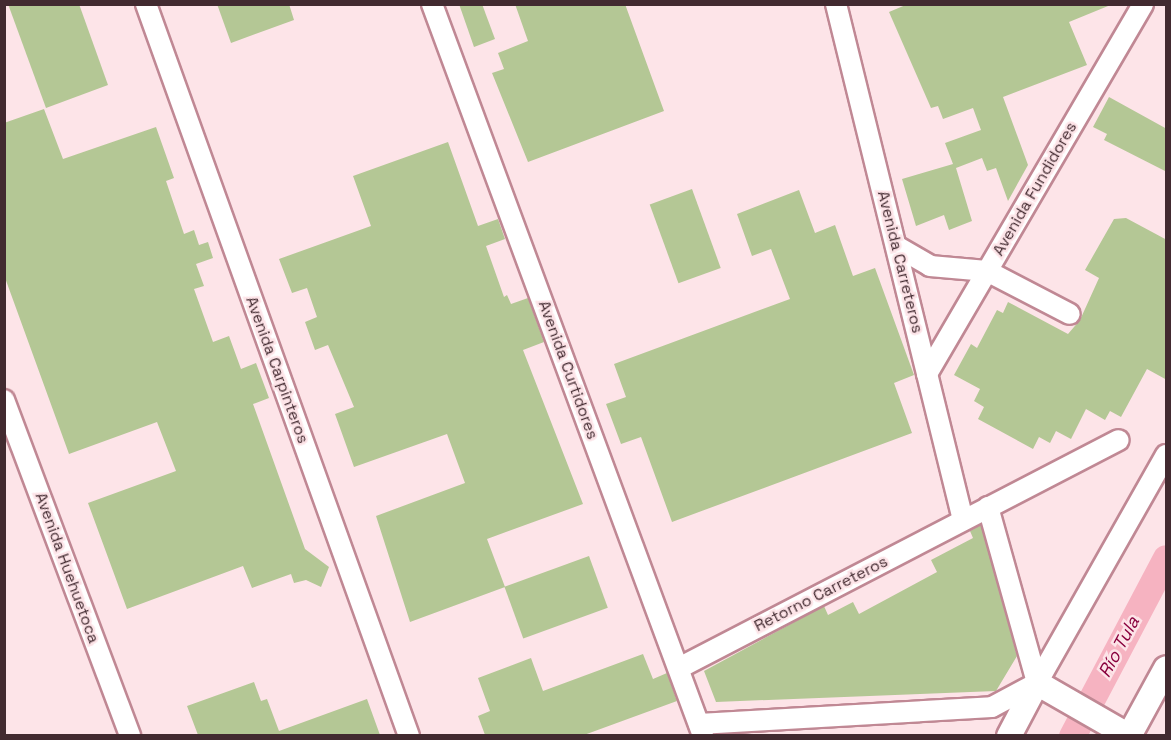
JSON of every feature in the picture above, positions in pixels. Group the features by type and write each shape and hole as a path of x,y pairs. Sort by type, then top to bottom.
{"main road":[{"path":"1009,735 1041,686 1124,733 1159,694 1167,668"}],"street":[{"name":"Avenida Carpinteros","path":"146,4 409,735"},
{"name":"Avenida Curtidores","path":"432,4 701,730"},
{"name":"Avenida Carreteros","path":"836,4 963,520"},
{"name":"Avenida Fundidores","path":"927,374 1143,4"},
{"path":"896,246 930,266 987,271 1070,314"},
{"name":"Avenida Huehuetoca","path":"4,400 130,735"},
{"name":"Retorno Carreteros","path":"679,668 1118,440"},
{"path":"701,730 992,707 1041,686 1167,455"},
{"path":"988,507 1041,686"}],"building":[{"path":"8,4 79,4 108,85 46,108"},
{"path":"217,4 289,4 294,20 231,43"},
{"path":"459,4 482,4 495,39 474,47"},
{"path":"515,4 625,4 664,111 528,162 492,73 504,69 498,53 528,41"},
{"path":"908,4 1113,4 1069,22 1087,65 1003,97 1028,165 1008,201 996,168 987,171 982,158 956,168 972,221 949,230 944,215 916,226 902,179 953,164 945,143 981,130 973,108 943,119 938,106 931,108 889,12"},
{"path":"1109,97 1167,129 1167,172 1104,140 1107,134 1093,127"},
{"path":"44,109 63,159 156,127 174,178 166,181 184,234 194,230 199,245 208,242 213,258 196,264 204,286 194,289 213,342 229,336 241,369 256,363 269,398 253,404 305,549 329,567 321,587 306,580 294,583 291,574 252,588 243,566 127,609 88,503 176,471 157,422 69,454 4,275 4,123"},
{"path":"448,142 478,226 498,219 505,239 486,246 504,297 507,295 511,304 528,298 544,342 523,350 583,504 487,539 505,587 410,622 376,516 465,483 447,434 354,467 335,414 354,407 328,345 315,350 305,322 317,317 307,288 292,293 279,259 371,226 353,176"},
{"path":"692,189 721,268 678,283 650,204"},
{"path":"799,190 815,233 835,225 853,276 875,268 914,375 894,383 912,433 672,522 641,437 621,444 606,404 626,397 614,364 790,299 771,249 752,256 737,214"},
{"path":"1126,218 1167,240 1167,380 1147,369 1121,417 1110,411 1105,420 1086,409 1071,439 1056,431 1050,443 1039,437 1033,449 978,419 984,407 974,401 980,389 954,375 971,344 977,348 997,310 1003,313 1008,302 1068,334 1080,320 1099,278 1085,270 1114,219"},
{"path":"981,525 1017,656 996,691 716,702 704,671 824,606 828,615 853,602 859,614 937,572 931,560 973,538 970,531"},
{"path":"589,556 608,608 523,638 504,587"},
{"path":"643,654 653,679 667,673 677,701 584,735 485,735 478,716 490,711 478,678 531,658 543,691"},
{"path":"254,682 261,701 267,699 279,731 367,699 380,735 198,735 187,706"}],"waterway":[{"name":"Río Tula","path":"1072,736 1166,558"}]}
